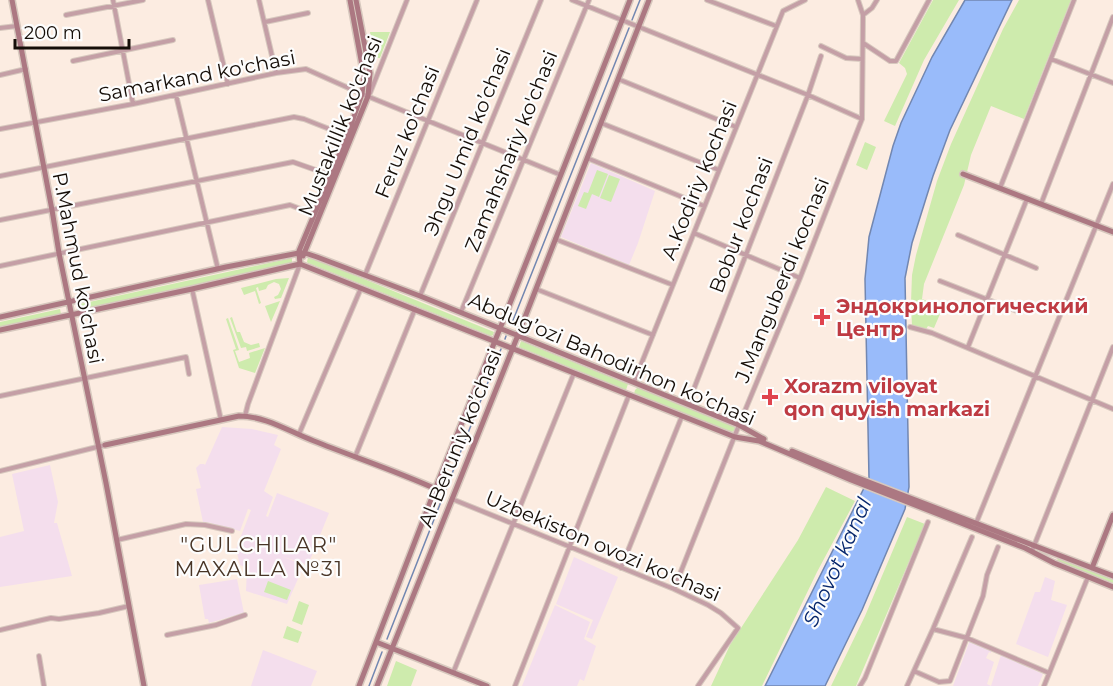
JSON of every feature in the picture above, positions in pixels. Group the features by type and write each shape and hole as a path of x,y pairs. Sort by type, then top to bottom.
{"main road":[{"name":"P.Mahmud ko'chasi","path":"12,0 59,253 85,378 102,446 144,686"},
{"path":"350,0 364,76 365,95"},
{"path":"356,0 370,74 365,95"},
{"name":"Al-Beruniy ko’chasi","path":"359,686 630,0"},
{"name":"Al-Beruniy ko’chasi","path":"377,686 649,0"},
{"name":"Mustakillik ko'chasi","path":"302,253 299,251 365,95"},
{"name":"Mustakillik ko'chasi","path":"302,253 365,95"},
{"path":"963,174 1113,232"},
{"path":"0,317 302,253 300,264 0,330"},
{"name":"Abdug’ozi Bahodirhon ko’chasi","path":"302,253 461,312 740,425 760,437 852,478"},
{"name":"Abdug’ozi Bahodirhon ko’chasi","path":"300,264 735,437 759,441 1033,549 1057,554 1113,576"},
{"path":"102,446 245,416 264,420 436,489"},
{"path":"1092,568 1113,514"},
{"name":"Abdug’ozi Bahodirhon ko’chasi","path":"1033,549 1054,563 1113,587"},
{"path":"376,642 487,686"}],"street":[{"path":"66,15 113,3 143,0"},
{"path":"208,0 228,84"},
{"path":"259,0 276,73"},
{"name":"Mustakillik ko'chasi","path":"365,95 407,0"},
{"name":"Feruz ko'chasi","path":"365,276 477,0"},
{"name":"Эhgu Umid ko’chasi","path":"420,296 541,0"},
{"path":"572,0 862,119"},
{"name":"Zamahshariy ko'chasi","path":"461,312 588,0"},
{"path":"707,0 776,26"},
{"name":"A.Kodiriy kochasi","path":"634,382 776,26 783,11 804,0"},
{"name":"J.Manguberdi kochasi","path":"674,589 862,119 863,15 858,0"},
{"path":"863,15 872,8 877,0"},
{"path":"862,43 890,61 896,61 929,0"},
{"path":"1000,188 1074,0"},
{"path":"113,3 133,104"},
{"path":"264,22 308,13"},
{"path":"1041,204 1113,17"},
{"path":"0,28 17,26"},
{"path":"73,61 173,40"},
{"path":"821,46 846,58 862,59"},
{"name":"Bobur kochasi","path":"688,404 821,56"},
{"path":"1051,59 1113,83"},
{"path":"0,75 26,69"},
{"name":"Samarkand ko'chasi","path":"0,129 133,104 276,73 306,69 561,175"},
{"path":"618,79 736,127"},
{"path":"176,95 218,269"},
{"path":"0,176 294,117 347,136"},
{"path":"601,123 719,170"},
{"path":"587,158 704,206"},
{"path":"0,220 293,162 330,175"},
{"path":"977,521 1113,184"},
{"path":"968,347 1027,199"},
{"path":"0,266 291,205 315,214"},
{"path":"694,233 800,278"},
{"path":"958,236 1036,268"},
{"path":"555,239 673,285"},
{"path":"245,416 300,264"},
{"path":"940,281 1017,311"},
{"path":"298,435 361,288"},
{"path":"192,289 221,420"},
{"path":"536,289 653,335"},
{"path":"355,457 415,309"},
{"path":"910,327 968,347 1113,409"},
{"path":"1033,549 1113,347"},
{"path":"0,396 186,357 189,374"},
{"path":"453,673 574,373"},
{"path":"515,686 629,395"},
{"path":"621,568 682,416"},
{"path":"0,471 102,446"},
{"name":"Uzbekiston ovozi ko'chasi","path":"452,499 674,589 708,604 721,613 738,628 698,686"},
{"path":"860,686 928,522"},
{"path":"117,540 186,524 205,525 232,531"},
{"path":"907,686 972,537"},
{"path":"914,671 939,682 950,681 983,596 987,575 998,547"},
{"path":"1044,686 1088,577"},
{"path":"0,630 42,620 99,613 129,606"},
{"path":"167,635 216,625 245,615"},
{"path":"933,629 967,638 1049,673"},
{"path":"39,656 44,686"}],"shaded area":[{"path":"591,163 655,191 629,265 561,237"},
{"path":"222,427 252,429 278,435 274,445 281,449 264,491 273,497 266,516 268,517 277,493 329,513 308,565 281,556 304,565 287,604 246,591 247,568 240,565 236,549 251,510 248,509 240,531 203,522 196,489 201,488 196,468 200,464 205,465"},
{"path":"50,465 58,502 54,523 57,523 72,576 0,587 0,537 24,531 12,474"},
{"path":"574,557 618,577 592,639 586,637 593,620 556,604"},
{"path":"1045,577 1055,581 1051,600 1067,605 1048,657 1016,644 1035,592 1040,592"},
{"path":"237,579 244,613 209,623 208,619 205,619 199,585"},
{"path":"555,605 590,622 584,639 596,646 584,681 580,679 577,686 522,686"},
{"path":"970,640 991,649 991,653 989,652 986,658 994,662 987,684 991,686 953,686"},
{"path":"263,650 317,671 311,686 251,686"},
{"path":"1001,655 1043,674 1038,686 991,686"}],"green space":[{"path":"933,0 959,0 924,60 895,126 884,121 907,74 905,68 899,63"},
{"path":"1019,0 1071,0 1024,119 991,106 971,155 964,185 924,284 922,299 943,307 934,328 912,326 912,275 937,181 951,144 1003,29"},
{"path":"370,32 390,32 380,58 375,58"},
{"path":"865,142 876,147 867,170 856,165"},
{"path":"597,170 608,174 599,197 592,194 586,209 578,206 584,192 588,193"},
{"path":"609,175 620,179 611,202 600,198"},
{"path":"308,257 494,332 493,335 308,263"},
{"path":"292,258 292,264 81,310 80,304"},
{"path":"289,278 281,298 275,299 274,297 281,289 279,284 274,282 266,289 259,291 258,287 256,288 261,303 259,304 255,291 244,295 241,288 276,279"},
{"path":"280,301 271,322 265,306"},
{"path":"60,309 61,314 0,327 0,322"},
{"path":"232,317 237,332 240,332 244,342 251,345 259,343 260,347 247,351 246,347 241,348 230,318"},
{"path":"228,318 239,350 235,351 239,362 250,358 249,353 265,348 255,373 239,368 233,350 236,349 226,319"},
{"path":"521,341 628,384 626,390 519,347"},
{"path":"638,387 735,426 735,430 732,432 634,394"},
{"path":"826,487 855,501 817,572 762,686 711,686 730,645 798,540"},
{"path":"907,517 925,524 856,686 831,686 865,616"},
{"path":"1058,557 1113,580 1113,583 1057,561"},
{"path":"268,581 291,590 287,600 264,592"},
{"path":"299,601 309,605 302,625 292,621"},
{"path":"287,626 302,632 298,643 283,638"},
{"path":"396,661 417,670 411,686 387,686"}],"water":[{"name":"Shovot kanal","path":"965,0 1012,0 950,130 912,243 905,278 909,487 905,509 862,610 825,686 765,686 869,478 865,279 869,237 901,123 932,57"}],"waterway":[{"path":"632,20 640,0"},
{"path":"512,323 629,28"},
{"path":"387,639 501,349"},
{"path":"369,686 382,652"}],"place":[{"name":"Эндокринологический Центр","path":"822,317"},
{"name":"Xorazm viloyat qon quyish markazi","path":"770,397"}],"district":[{"name":"\"GULCHILAR\" MAXALLA №31","path":"259,556"}]}
